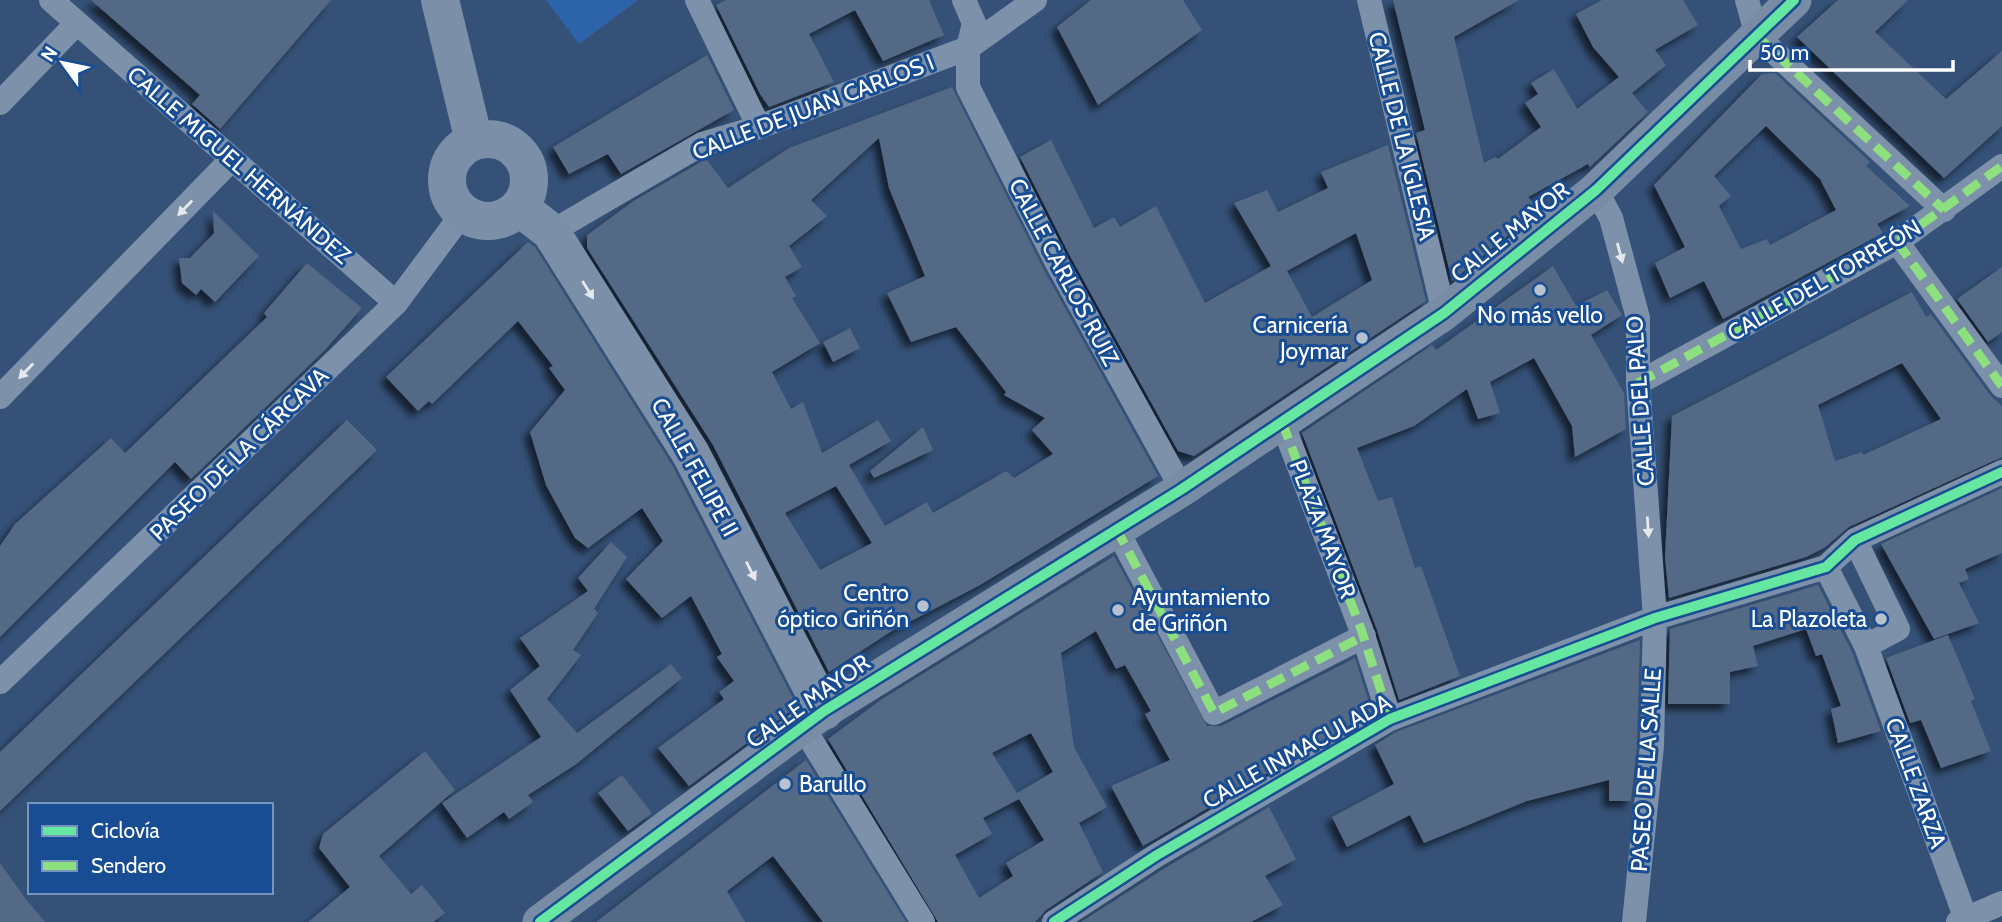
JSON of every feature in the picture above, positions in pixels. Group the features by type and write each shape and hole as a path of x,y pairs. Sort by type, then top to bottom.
{"main road":[{"path":"440,0 474,141"},
{"path":"474,141 501,141 522,157 529,183 519,207 506,217 492,221 477,220 463,213 448,193 448,167 454,156 474,141"},
{"name":"CALLE FELIPE II","path":"519,207 551,232 691,454 814,719"}],"street":[{"name":"CALLE MIGUEL HERNÁNDEZ","path":"51,0 396,303"},
{"path":"696,0 759,127"},
{"name":"CALLE CARLOS RUIZ","path":"964,0 974,23 968,48 968,87 1058,264 1182,489"},
{"name":"CALLE DE JUAN CARLOS I","path":"551,232 702,144 759,127 968,48 1035,0"},
{"name":"CALLE DE LA IGLESIA","path":"1369,0 1444,313"},
{"path":"1747,0 1774,12 1944,210"},
{"name":"CALLE MAYOR","path":"540,922 814,719 1182,489 1444,313 1596,190 1774,12"},
{"path":"0,103 77,23"},
{"path":"0,397 232,159"},
{"name":"CALLE DEL TORREÓN","path":"1638,383 1897,242 1999,174"},
{"name":"CALLE DEL PALO","path":"1596,190 1611,218 1638,318 1638,383 1654,618"},
{"name":"PASEO DE LA CÁRCAVA","path":"0,682 396,303 463,213"},
{"path":"1897,242 2002,386"},
{"name":"PLAZA MAYOR","path":"1274,427 1364,636 1390,719"},
{"path":"1856,540 1899,629 1867,646 1826,567 1856,540 2002,472"},
{"path":"1114,530 1214,713 1364,636"},
{"name":"CALLE INMACULADA","path":"1063,920 1157,855 1390,719 1654,618 1826,567"},
{"name":"PASEO DE LA SALLE","path":"1634,922 1653,746 1654,618"},
{"name":"CALLE ZARZA","path":"1867,646 1962,921"},
{"path":"814,719 923,922"},
{"path":"1962,921 2002,903"}],"shaded area":[{"path":"546,0 638,0 579,44"}],"building":[{"path":"91,0 331,0 220,129 192,104 200,95"},
{"path":"726,0 929,0 944,35 883,61 855,10 809,34 834,82 769,107 716,5"},
{"path":"1091,0 1183,0 1202,30 1098,105 1057,27"},
{"path":"1393,0 1519,0 1454,37 1484,163 1495,157 1498,159 1541,127 1525,103 1538,94 1531,83 1554,69 1577,109 1619,77 1593,47 1576,14 1602,0 1683,0 1698,25 1648,54 1655,50 1666,65 1632,93 1648,112 1590,167 1588,164 1528,197 1539,210 1452,281 1416,133 1425,130"},
{"path":"1838,0 1908,0 1875,32 1946,99 2002,51 2002,126 1944,178 1797,37"},
{"path":"707,55 734,110 621,174 608,154 569,174 553,147"},
{"path":"1775,73 1870,162 1866,166 1910,206 1877,224 1883,233 1723,319 1704,281 1670,298 1655,263 1685,247 1654,185 1762,74","holes":["1766,126 1820,179 1836,210 1770,245 1767,239 1741,249 1719,206 1731,196 1714,176"]},
{"path":"952,87 1044,270 1158,476 980,585 890,632 829,672 713,445 587,248 587,235 635,200 706,159 728,188 789,148","holes":["879,138 889,188 925,276 887,293 911,342 956,327 1006,392 1004,395 1045,418 1032,430 1053,454 1014,478 1006,471 933,513 927,502 885,526 849,465 891,441 878,420 822,453 803,402 791,409 772,372 820,343 792,298 796,296 785,277 802,267 789,246 827,216 811,200","836,486 872,543 820,570 785,513"]},
{"path":"1051,140 1094,228 1114,217 1120,227 1156,206 1205,303 1271,266 1234,203 1267,190 1278,212 1328,188 1321,172 1388,145 1426,301 1194,456 1178,451 1070,256 1020,157","holes":["1356,233 1372,280 1312,317 1287,271"]},
{"path":"213,211 259,256 215,302 201,289 196,295 182,283 179,258 190,258 214,233"},
{"path":"528,242 535,247 672,465 797,706 689,786 658,748 724,699 719,692 734,681 717,657 722,654 691,596 662,618 626,579 663,541 642,508 588,548 575,538 546,485 530,432 565,390 549,368 553,366 518,321 432,404 429,401 418,411 386,377"},
{"path":"307,263 362,308 325,350 191,479 175,462 0,637 0,546 15,524 111,438 125,453 267,317 264,313"},
{"path":"1553,266 1576,306 1607,290 1622,315 1591,335 1624,393 1626,429 1575,457 1572,426 1534,358 1490,382 1500,413 1478,419 1467,389 1414,426 1357,448 1378,501 1392,497 1415,568 1421,566 1460,676 1399,700 1377,630 1302,433 1432,345 1436,350"},
{"path":"2002,267 2002,332 1988,342 1957,299"},
{"path":"1912,292 1926,317 1931,314 1990,395 2002,406 2002,457 1849,527 1824,548 1806,557 1669,598 1665,557 1672,416","holes":["1902,363 1941,419 1863,455 1862,452 1835,461 1818,405"]},
{"path":"850,328 860,348 833,362 823,342"},
{"path":"347,420 377,450 0,811 0,752"},
{"path":"923,427 933,450 874,478 870,471"},
{"path":"2002,488 2002,553 1965,569 1969,579 1959,583 1979,623 1934,639 1881,544"},
{"path":"611,542 627,557 594,609 598,613 573,650 581,655 547,699 577,733 671,664 682,678 575,765 528,795 533,802 509,819 504,812 467,838 442,803 541,737 510,690 540,666 520,638 588,591 578,578"},
{"path":"1114,556 1207,726 1221,726 1355,658 1372,712 1143,846 1111,786 1170,760 1145,714 1151,711 1125,665 1116,669 1096,631 1061,653 1074,747 1107,807 1079,823 1103,872 1046,910 1035,922 938,922 828,739 882,699","holes":["1031,733 1053,772 1017,793 992,753","1019,799 1044,840 1006,863 1013,876 979,898 955,855 992,834 983,818"]},
{"path":"1818,585 1852,652 1881,731 1838,743 1831,709 1841,706 1822,654 1816,656 1806,629 1753,646 1758,666 1730,672 1730,704 1668,704 1670,629"},
{"path":"1948,635 1975,699 1971,701 1991,751 1941,768 1921,720 1910,723 1886,658"},
{"path":"1640,640 1637,745 1631,801 1609,801 1609,780 1527,801 1424,843 1410,815 1347,847 1332,817 1394,784 1375,745 1396,732"},
{"path":"425,751 455,790 379,856 411,894 422,885 445,913 433,922 308,922 350,887 319,848 323,834"},
{"path":"806,760 906,922 823,922 773,856 727,891 745,922 596,922"},
{"path":"622,775 652,813 628,831 598,793"},
{"path":"1269,807 1296,859 1265,876 1283,905 1251,922 1081,922 1165,868"},
{"path":"0,863 25,898 45,922 0,922"}],"marked path":[{"path":"1757,36 1944,210"},
{"path":"1638,383 1897,242 2002,166"},
{"path":"1897,242 2002,386"},
{"path":"1282,422 1361,629 1390,719"},
{"path":"1116,528 1214,713 1364,636"}],"cycle path":[{"path":"540,922 824,711 1182,489 1444,313 1596,190 1794,0"},
{"path":"1054,922 1157,855 1390,719 1655,618 1826,567 1855,540 2002,472"}],"place":[{"name":"No más vello","path":"1540,290"},
{"name":"Carnicería Joymar","path":"1362,338"},
{"name":"Centro óptico Griñón","path":"923,606"},
{"name":"Ayuntamiento de Griñón","path":"1118,610"},
{"name":"La Plazoleta","path":"1881,619"},
{"name":"Barullo","path":"785,784"}]}
